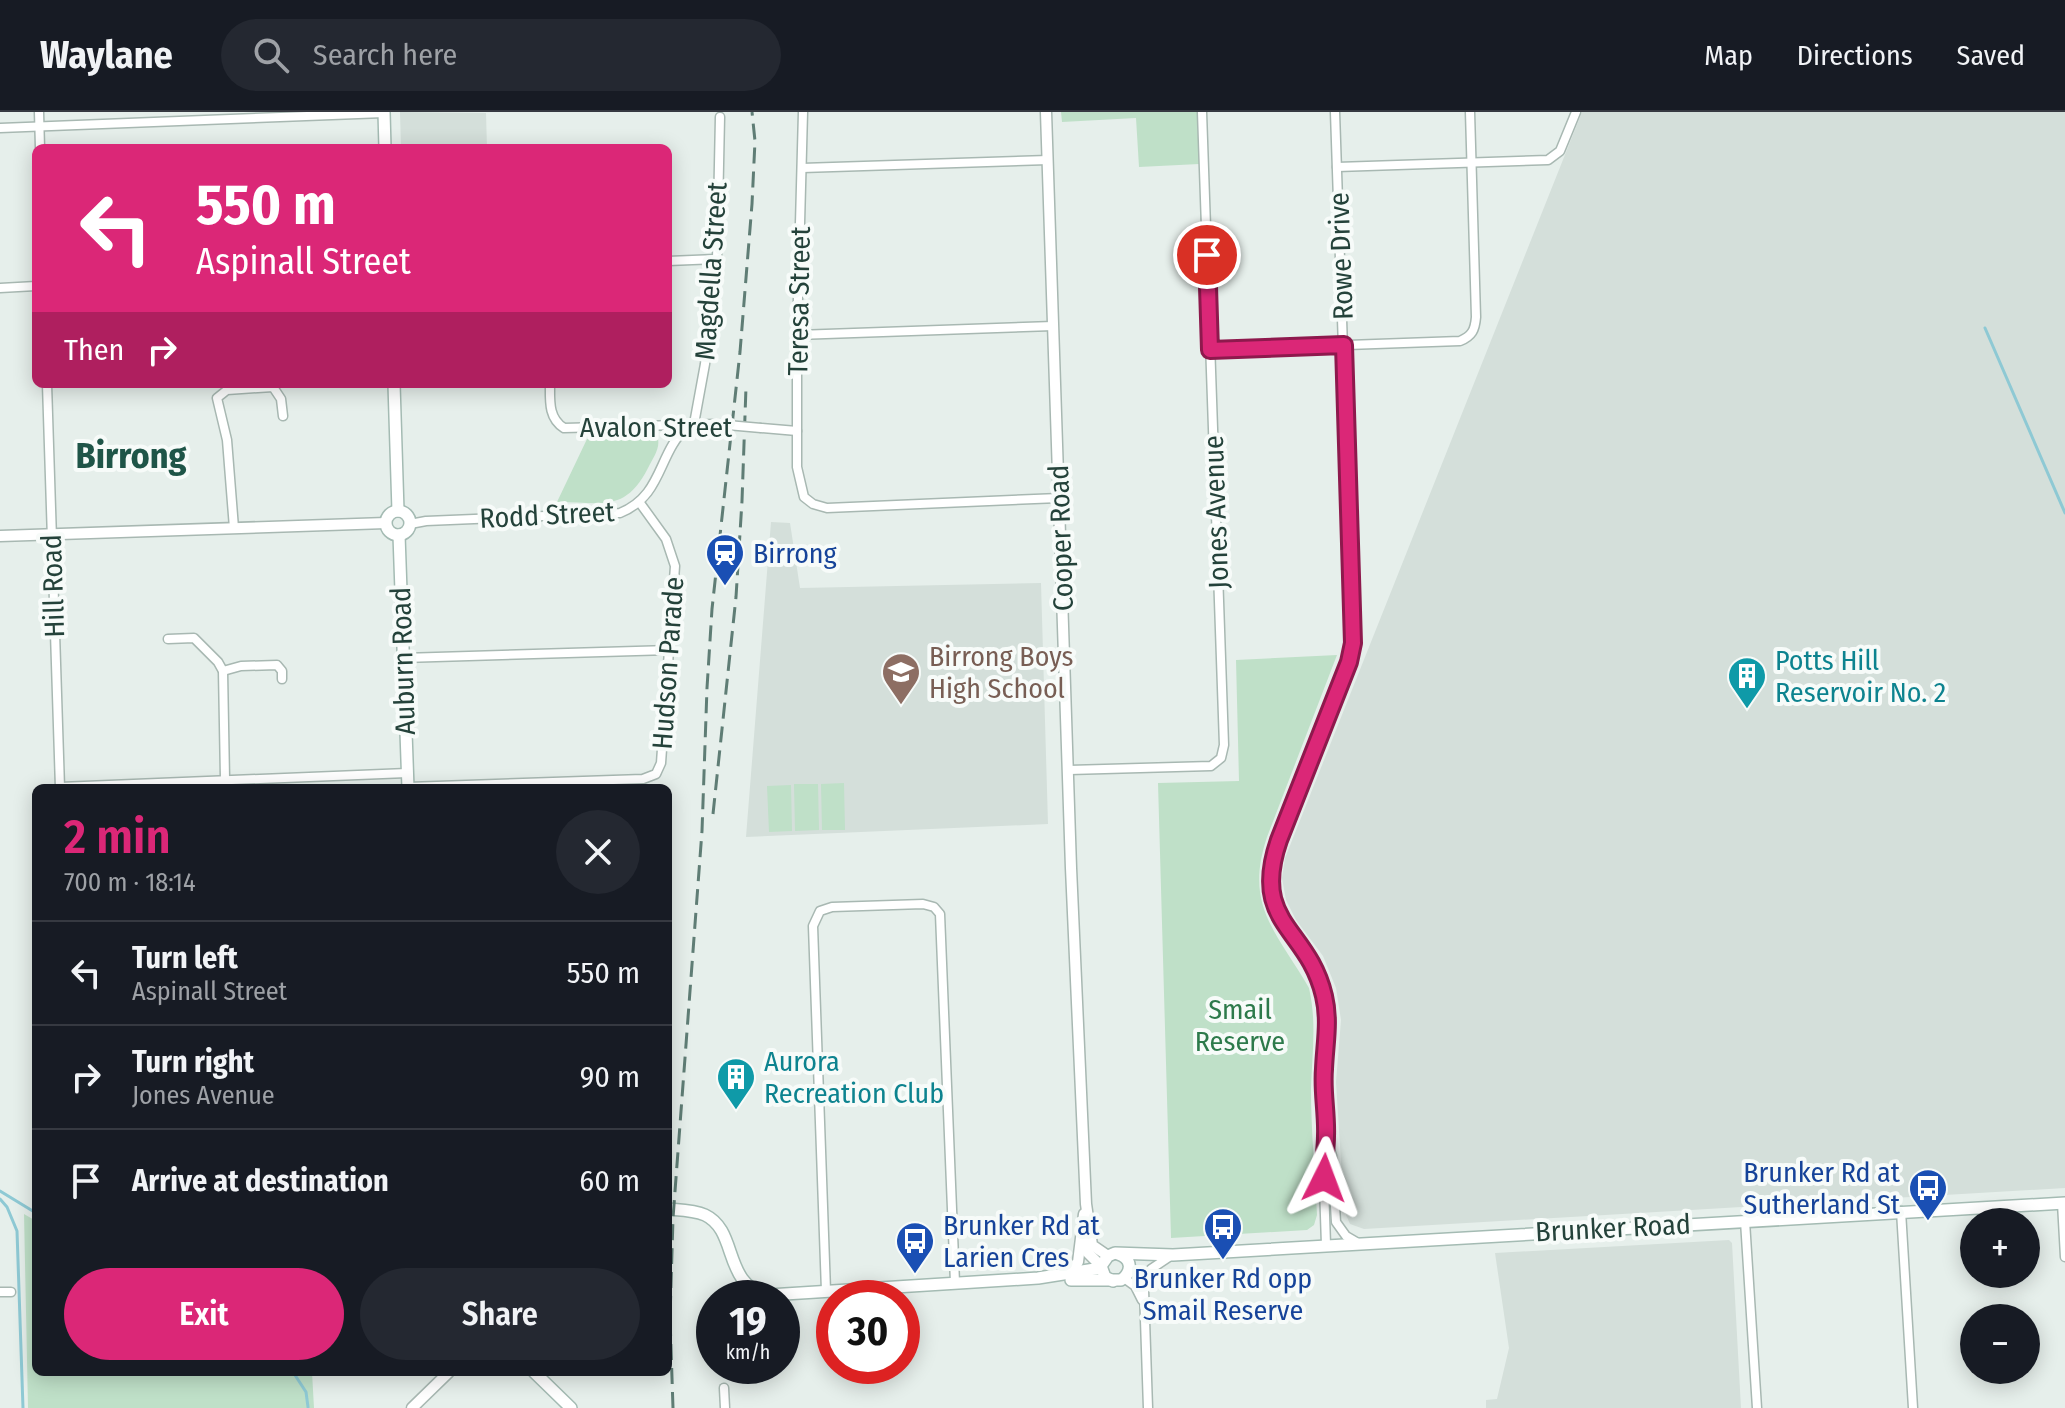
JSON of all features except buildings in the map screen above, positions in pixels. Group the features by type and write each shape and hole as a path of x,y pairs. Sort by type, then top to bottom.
{"main road":[{"path":"384,113 385,144"},
{"path":"394,388 398,511"},
{"path":"398,511 408,516 410,524 399,535 389,530 386,523 388,516 398,511"},
{"name":"Auburn Road","path":"399,535 408,784"},
{"name":"Brunker Road","path":"1038,1278 1106,1261 1167,1255 2064,1203"},
{"name":"Brunker Road","path":"672,1210 700,1213 711,1218 723,1234 736,1270 752,1288 769,1295 816,1292"},
{"name":"Brunker Road","path":"920,1285 1124,1274 1167,1255"},
{"path":"1126,1258 1124,1274 1105,1277 1106,1261 1126,1258"},
{"path":"538,1376 571,1408"}],"street":[{"path":"39,112 40,144"},
{"name":"Teresa Street","path":"803,112 797,335 797,467 801,490 813,504 827,508 1059,498"},
{"name":"Cooper Road","path":"1046,112 1076,1003 1086,1204"},
{"name":"Jones Avenue","path":"1069,770 1211,766 1221,758 1224,745 1202,112"},
{"name":"Rowe Drive","path":"1326,1245 1323,1072 1328,1025 1325,1000 1308,956 1281,919 1269,882 1272,859 1349,662 1353,643 1335,112"},
{"path":"1210,350 1460,341 1472,333 1476,317 1470,112"},
{"path":"1337,167 1548,160 1560,151 1576,112"},
{"path":"0,128 384,113"},
{"name":"Magdella Street","path":"691,425 705,364 717,259 720,117"},
{"path":"802,168 1048,160"},
{"path":"672,261 717,259"},
{"path":"0,288 32,286"},
{"path":"797,335 1053,326"},
{"name":"Hill Road","path":"47,388 60,784"},
{"path":"234,528 227,440 217,398 235,388"},
{"path":"274,388 281,399 283,416"},
{"name":"Avalon Street","path":"550,388 552,414 558,425 564,428 716,424 797,431"},
{"name":"Rodd Street","path":"410,524 610,516 631,509 649,493 677,439 691,425"},
{"name":"Hudson Parade","path":"488,784 648,778 656,774 661,763 675,566 666,539 640,503"},
{"path":"0,536 386,523"},
{"path":"168,639 194,638 223,671 225,779"},
{"path":"403,658 670,650"},
{"path":"223,671 241,666 277,665 282,671 282,679"},
{"path":"122,784 407,773"},
{"path":"826,1280 813,926 820,911 832,907 923,904 934,907 940,914 955,1283"},
{"name":"Rowe Drive","path":"1326,1138 1332,1156 1336,1222 1346,1236 1358,1243"},
{"path":"2064,1203 2065,1257"},
{"path":"1086,1204 1085,1247 1092,1259 1106,1261"},
{"path":"1038,1278 1076,1266 1086,1204"},
{"path":"1901,1211 1913,1408"},
{"path":"1745,1221 1757,1408"},
{"path":"1143,1295 1151,1269 1167,1255"},
{"path":"1124,1274 1138,1275 1143,1295 1148,1408"},
{"path":"0,1292 11,1292"},
{"path":"412,1408 445,1376"},
{"path":"724,1388 725,1408"}],"shaded area":[{"path":"400,112 486,113 487,144 401,144"},
{"name":"Potts Hill Reservoir No. 2","path":"1582,112 2065,112 2065,1188 1364,1229 1350,1224 1344,1210 1336,1082 1341,1020 1336,988 1323,956 1296,920 1286,900 1282,878 1285,858"},
{"name":"Birrong Boys High School","path":"771,522 790,523 800,588 1041,583 1048,824 746,837"},
{"path":"1729,1240 1732,1243 1741,1408 1486,1408 1486,1400 1497,1399 1509,1348 1495,1253"}],"green space":[{"path":"1061,112 1197,112 1199,164 1139,167 1136,118 1062,122"},
{"path":"652,436 658,439 657,450 639,482 621,499 600,503 557,502 587,439"},
{"name":"Smail Reserve","path":"1337,655 1267,837 1259,882 1267,917 1309,988 1313,1026 1311,1104 1317,1215 1314,1225 1307,1230 1171,1238 1158,783 1239,781 1236,660"},
{"path":"844,783 845,830 822,830 821,784"},
{"path":"794,784 818,784 819,830 795,831"},
{"path":"791,785 792,831 769,832 767,786"},
{"path":"24,1214 32,1219 32,1376 312,1376 314,1408 28,1408"}],"waterway":[{"path":"1985,328 2065,513"},
{"path":"0,1191 32,1211"},
{"path":"0,1199 7,1207 17,1231 23,1408"},
{"path":"296,1376 306,1392 308,1407"}],"railway":[{"path":"672,1251 702,831 712,609 740,352 752,204 755,141 752,112"},
{"path":"713,814 736,597 746,387"},
{"path":"672,1376 673,1408"}],"place":[{"name":"Birrong","path":"725,587"},
{"name":"Birrong Boys High School","path":"901,706"},
{"name":"Potts Hill Reservoir No. 2","path":"1747,710"},
{"name":"Aurora Recreation Club","path":"736,1111"},
{"name":"Brunker Rd at Sutherland St","path":"1928,1222"},
{"name":"Brunker Rd opp Smail Reserve","path":"1223,1261"},
{"name":"Brunker Rd at Larien Cres","path":"915,1275"}],"district":[{"name":"Birrong","path":"131,456"}],"route":[{"path":"1207,255 1210,350 1344,345 1353,643 1349,662 1272,859 1269,882 1281,919 1308,956 1325,1000 1328,1025 1323,1072 1324,1178"}]}
